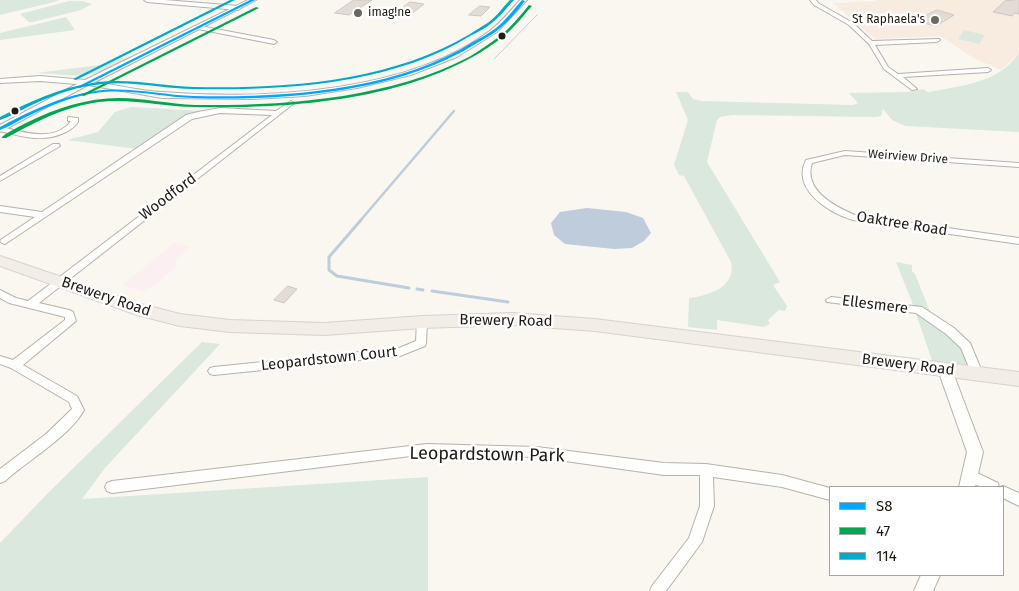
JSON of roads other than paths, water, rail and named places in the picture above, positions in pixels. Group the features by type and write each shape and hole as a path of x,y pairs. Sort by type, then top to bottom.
{"highway":[{"name":"Brewery Road","path":"0,261 137,309 180,320 230,326 324,329 422,322 512,319 595,325 1019,379"}],"street":[{"path":"147,0 238,8"},
{"path":"1,129 60,96 253,0"},
{"path":"510,0 524,1"},
{"path":"813,0 851,24 871,43 881,63 895,76 915,89"},
{"path":"0,81 36,78 64,80 127,91 186,97 254,97 325,90 372,82 425,67 466,50 491,34 524,1"},
{"path":"200,28 274,42"},
{"path":"871,43 937,40"},
{"path":"895,76 978,71 987,73"},
{"path":"108,87 104,80 109,73"},
{"path":"64,80 109,73"},
{"path":"60,96 69,88 68,82 64,80"},
{"path":"42,107 85,93 127,91"},
{"name":"Woodford","path":"30,305 291,103"},
{"path":"5,241 194,115 206,112 258,111 277,113"},
{"path":"1,129 43,138 56,135 74,124 75,120 71,119"},
{"path":"0,179 56,146"},
{"name":"Weirview Drive","path":"806,173 809,162 845,153 1019,165"},
{"name":"Oaktree Road","path":"806,173 808,183 814,192 835,210 853,218 1019,241"},
{"path":"0,209 43,216"},
{"path":"0,293 13,301 66,313 71,321 15,365"},
{"name":"Ellesmere","path":"831,300 918,310 950,331 966,346 977,374"},
{"name":"Leopardstown Court","path":"214,371 400,352 420,343 422,322"},
{"path":"0,360 15,365 73,399 78,410 45,443 0,477"},
{"path":"945,370 975,452 969,482 989,486"},
{"name":"Leopardstown Park","path":"112,487 427,449 537,452 664,469 706,470 782,481 829,494"},
{"path":"657,591 695,542 707,506 706,470"},
{"path":"1004,492 1019,500"},
{"path":"923,591 930,576"}],"water":[{"path":"587,208 626,212 643,218 651,233 644,241 632,248 614,249 565,244 554,235 551,223 560,212"}],"waterway":[{"path":"360,221 454,111"},
{"path":"361,220 329,257 329,270 337,276 409,288"},
{"path":"417,289 423,290"},
{"path":"432,291 508,302"}],"tram line":[{"path":"494,59 537,15"}],"place":[{"name":"imag!ne","path":"358,13"},
{"name":"St Raphaela's","path":"935,20"}]}
